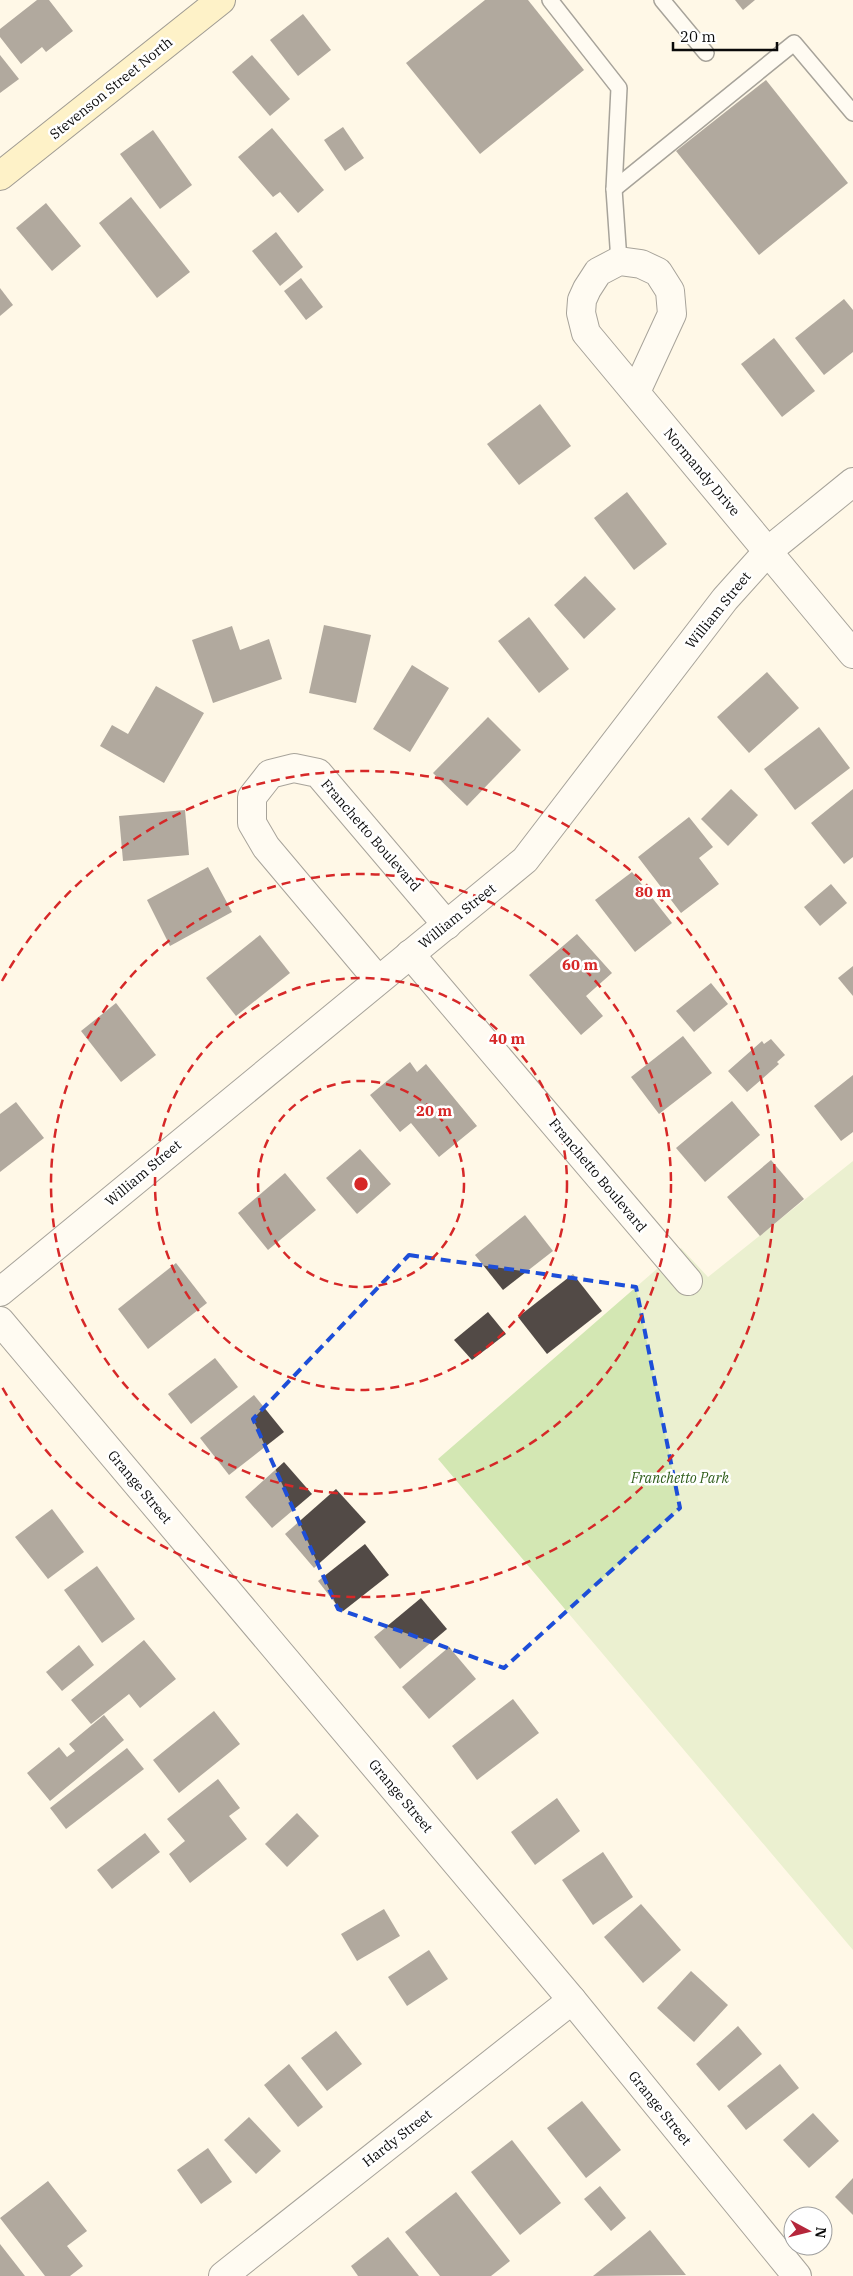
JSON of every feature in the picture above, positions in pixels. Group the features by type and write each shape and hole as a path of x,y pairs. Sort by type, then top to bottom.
{"main road":[{"name":"Stevenson Street North","path":"0,176 221,0"}],"street":[{"path":"619,262 640,264 658,272 670,291 672,314 636,392"},
{"name":"Normandy Drive","path":"619,262 598,272 587,288 581,313 586,332 853,654"},
{"name":"William Street","path":"0,1292 525,860 725,599 768,551 853,482"},
{"name":"Franchetto Boulevard","path":"378,980 266,847 252,823 252,797 270,774 294,768 318,772 447,925"},
{"name":"Franchetto Boulevard","path":"410,954 688,1281"},
{"name":"Grange Street","path":"0,1320 572,2000 797,2276"},
{"name":"Hardy Street","path":"223,2276 572,2000"}],"lane":[{"path":"550,0 619,88 614,189 619,262"},
{"path":"662,0 706,53"},
{"path":"614,189 794,43 853,113"}],"highlighted area":[{"path":"409,1255 636,1287 680,1508 504,1668 338,1609 253,1419"}],"green space":[{"name":"Franchetto Park","path":"853,1161 853,1950 438,1459 681,1248 708,1277"}],"building":[{"path":"37,0 49,0 73,31 46,52 42,47 21,64 0,37 0,29"},
{"path":"485,0 528,0 584,70 480,154 406,63"},
{"path":"735,0 755,0 743,10"},
{"path":"303,14 331,50 298,76 270,40"},
{"path":"0,55 19,79 0,93"},
{"path":"252,55 290,99 270,116 232,72"},
{"path":"766,80 848,183 759,255 676,151"},
{"path":"343,127 364,158 345,171 324,140"},
{"path":"272,128 324,190 298,213 280,192 273,197 238,157"},
{"path":"153,130 192,185 160,209 120,154"},
{"path":"131,197 190,272 157,298 99,223"},
{"path":"46,203 81,246 52,271 16,228"},
{"path":"276,232 303,267 280,286 252,251"},
{"path":"301,278 323,307 306,320 284,291"},
{"path":"0,288 13,305 0,316"},
{"path":"844,299 853,310 853,352 824,375 795,338"},
{"path":"774,338 815,391 782,417 741,364"},
{"path":"540,404 571,446 519,485 487,444"},
{"path":"627,492 667,544 634,570 594,518"},
{"path":"585,576 616,609 584,639 554,605"},
{"path":"529,617 569,669 539,693 498,641"},
{"path":"324,625 371,635 356,703 309,693"},
{"path":"232,626 240,650 269,639 282,679 213,703 192,640"},
{"path":"412,665 449,688 410,752 373,729"},
{"path":"767,672 799,708 749,753 717,717"},
{"path":"156,686 204,713 164,783 100,746 112,725 128,734"},
{"path":"488,717 521,750 467,806 433,773"},
{"path":"819,727 850,768 795,810 764,769"},
{"path":"731,789 758,815 728,846 701,819"},
{"path":"853,789 853,857 844,864 811,823"},
{"path":"185,810 189,855 123,861 119,816"},
{"path":"689,817 713,847 699,858 719,884 681,913 638,857"},
{"path":"208,867 232,912 170,946 147,900"},
{"path":"632,872 672,923 635,952 595,900"},
{"path":"831,884 847,903 820,926 804,907"},
{"path":"577,934 612,973 586,996 603,1016 581,1035 529,975"},
{"path":"260,935 290,973 236,1016 206,978"},
{"path":"853,966 853,996 838,978"},
{"path":"711,983 728,1004 694,1032 676,1011"},
{"path":"116,1003 156,1055 121,1082 81,1031"},
{"path":"683,1036 712,1073 659,1114 631,1077"},
{"path":"771,1039 785,1055 777,1062 779,1064 747,1092 728,1071 762,1041 764,1044"},
{"path":"410,1062 417,1072 426,1064 477,1126 439,1157 411,1123 400,1132 370,1095"},
{"path":"853,1075 853,1132 841,1141 814,1106"},
{"path":"732,1101 760,1135 705,1182 676,1148"},
{"path":"16,1102 44,1138 0,1172 0,1114"},
{"path":"360,1149 391,1184 357,1214 326,1178"},
{"path":"771,1160 804,1199 760,1236 727,1197"},
{"path":"285,1173 316,1210 268,1250 238,1213"},
{"path":"525,1215 553,1251 503,1290 475,1255"},
{"path":"176,1263 207,1303 148,1349 118,1309"},
{"path":"573,1274 602,1311 547,1354 518,1317"},
{"path":"488,1312 506,1334 472,1360 454,1340"},
{"path":"215,1358 238,1387 191,1424 168,1394"},
{"path":"254,1395 284,1432 229,1475 200,1438"},
{"path":"284,1462 312,1494 272,1528 245,1497"},
{"path":"336,1489 366,1522 314,1568 285,1534"},
{"path":"52,1509 84,1552 48,1579 15,1537"},
{"path":"365,1544 389,1575 342,1612 318,1581"},
{"path":"97,1566 135,1619 102,1643 64,1590"},
{"path":"421,1598 447,1629 400,1669 374,1637"},
{"path":"144,1640 176,1679 140,1708 129,1694 91,1724 71,1700"},
{"path":"79,1645 94,1665 62,1691 46,1672"},
{"path":"449,1647 476,1679 429,1719 402,1687"},
{"path":"513,1699 539,1733 477,1780 452,1746"},
{"path":"214,1711 240,1744 179,1793 153,1760"},
{"path":"104,1715 124,1740 50,1801 27,1773 59,1747 67,1757 75,1751 69,1744"},
{"path":"127,1748 144,1769 66,1829 50,1808"},
{"path":"218,1779 240,1808 229,1816 247,1839 190,1883 169,1854 185,1841 167,1819"},
{"path":"557,1798 580,1831 535,1865 511,1832"},
{"path":"297,1813 319,1836 287,1867 265,1844"},
{"path":"145,1833 160,1852 112,1889 97,1870"},
{"path":"603,1852 633,1897 593,1925 562,1880"},
{"path":"641,1904 681,1950 643,1983 604,1937"},
{"path":"384,1909 400,1936 357,1961 341,1934"},
{"path":"429,1950 448,1979 407,2006 388,1977"},
{"path":"691,1971 728,2005 694,2042 657,2008"},
{"path":"738,2026 762,2054 719,2091 696,2064"},
{"path":"336,2031 362,2064 327,2091 301,2058"},
{"path":"289,2064 323,2107 298,2127 264,2085"},
{"path":"780,2064 799,2088 746,2130 727,2106"},
{"path":"582,2101 621,2150 586,2178 547,2128"},
{"path":"813,2113 839,2141 809,2168 783,2140"},
{"path":"249,2117 281,2151 256,2174 224,2140"},
{"path":"512,2140 561,2203 520,2235 471,2172"},
{"path":"208,2148 232,2182 201,2204 177,2170"},
{"path":"853,2178 853,2215 835,2197"},
{"path":"48,2181 87,2231 67,2246 83,2266 70,2276 45,2276 0,2218"},
{"path":"600,2186 626,2218 611,2231 584,2199"},
{"path":"456,2192 510,2261 491,2276 440,2276 405,2232"},
{"path":"650,2230 686,2275 593,2276"},
{"path":"388,2237 419,2276 358,2276 351,2266"},
{"path":"0,2244 25,2276 0,2276"}]}
